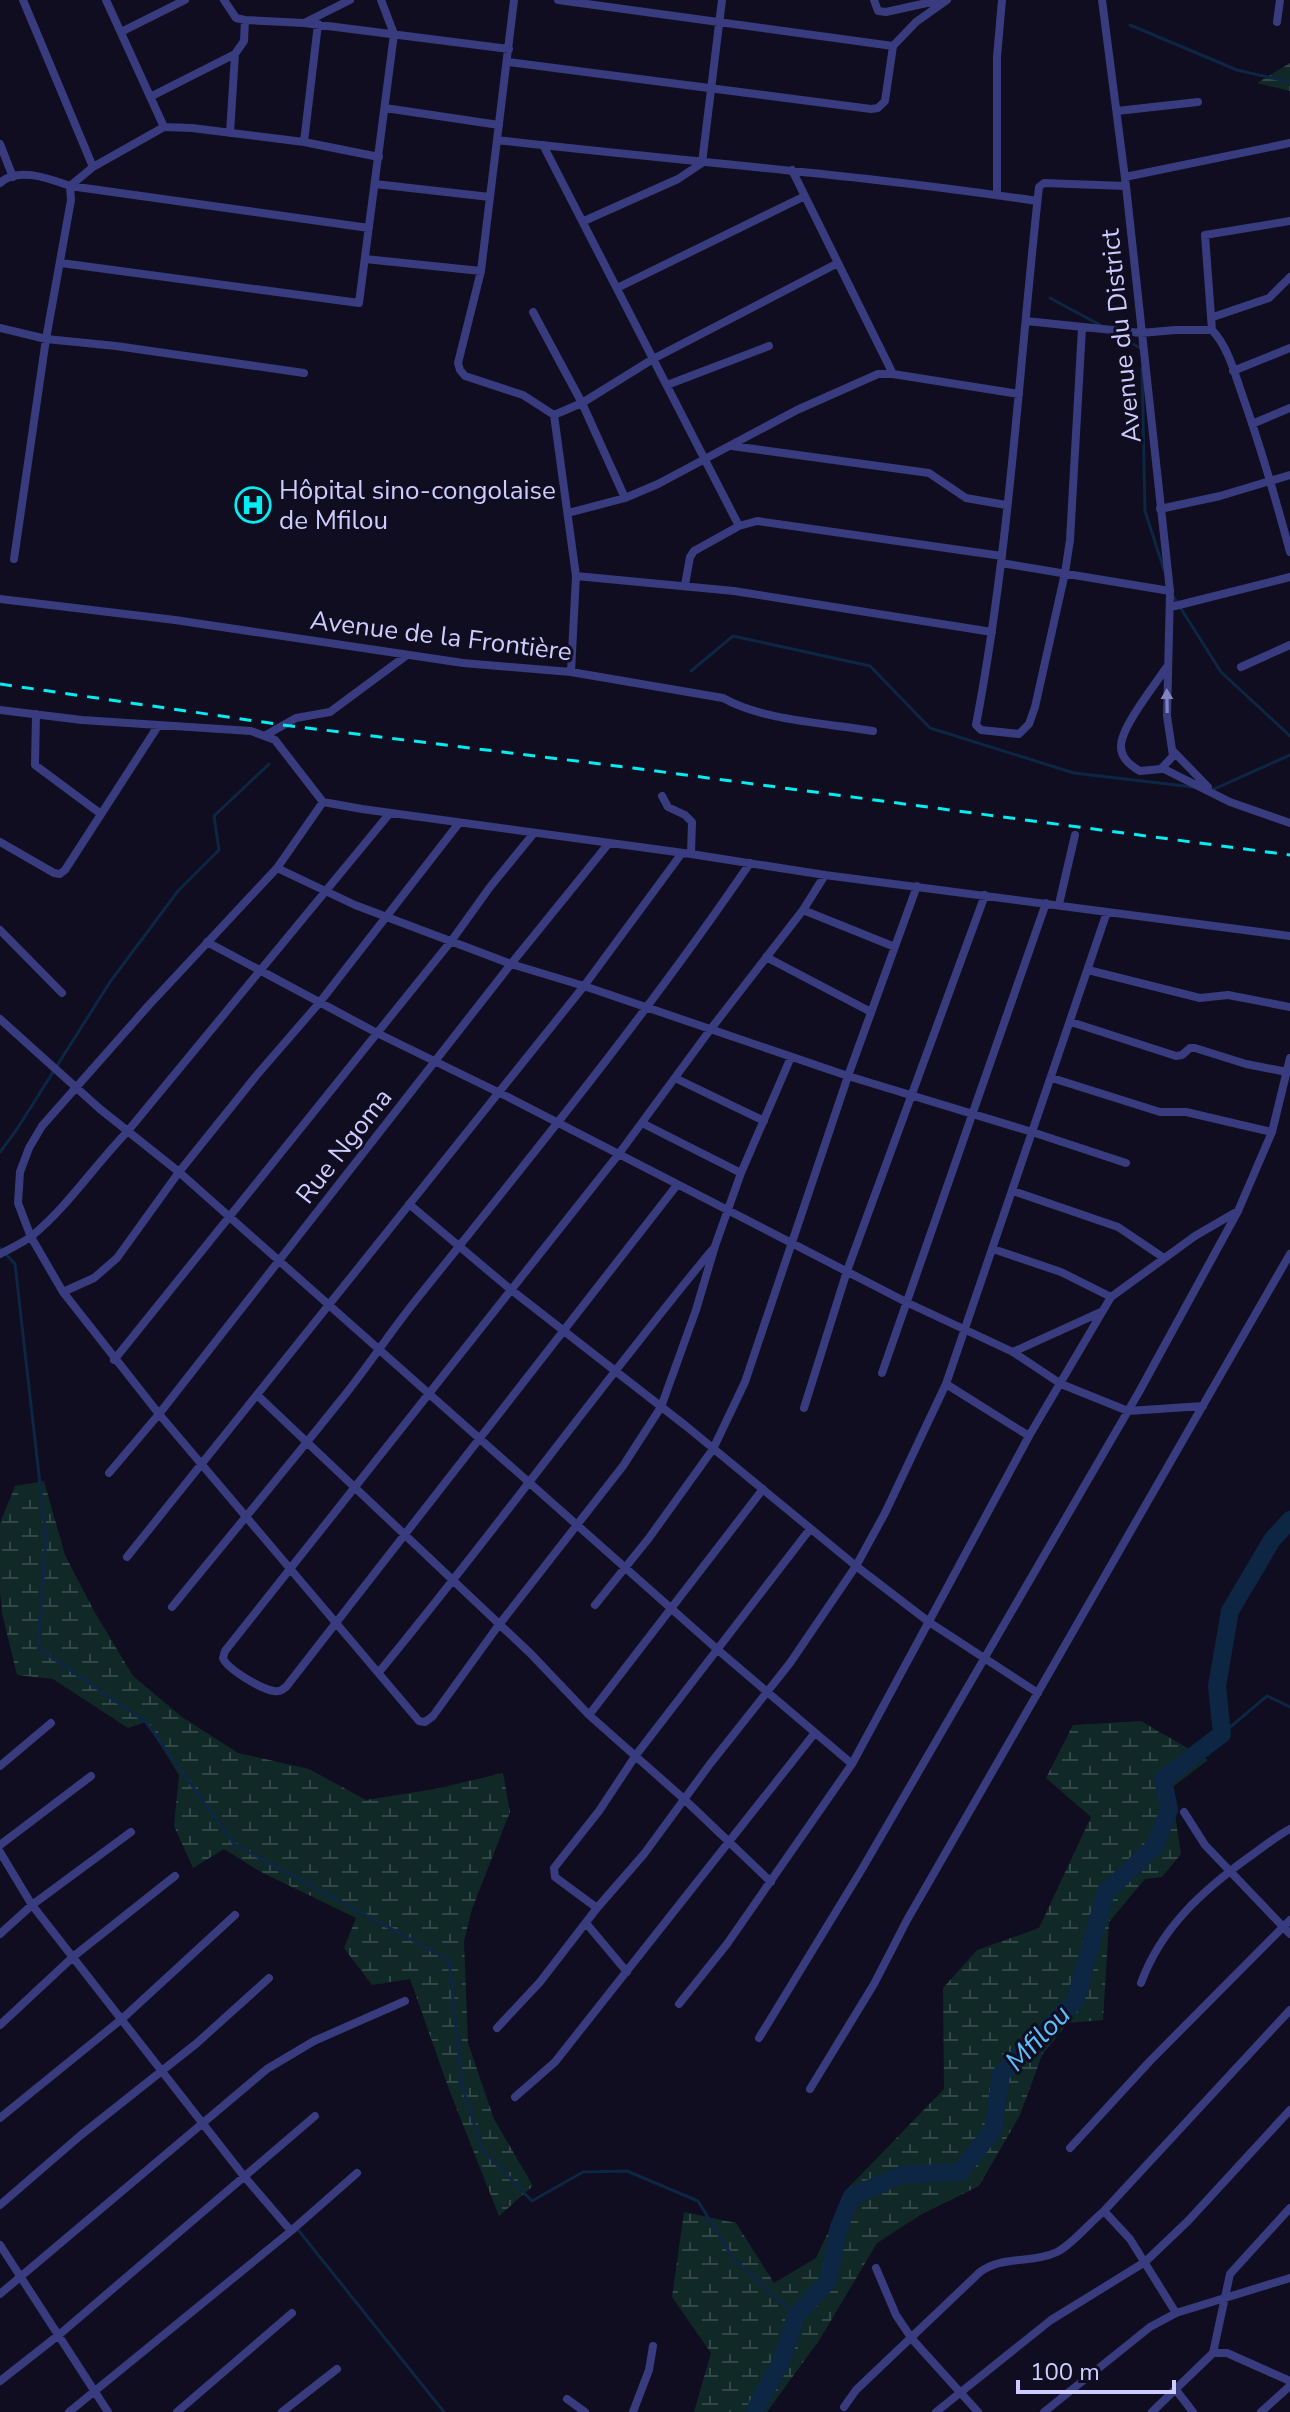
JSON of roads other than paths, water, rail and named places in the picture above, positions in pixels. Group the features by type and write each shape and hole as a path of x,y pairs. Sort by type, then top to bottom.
{"street":[{"path":"23,0 93,167"},
{"path":"106,0 164,127"},
{"path":"121,32 185,0"},
{"path":"224,0 236,18 245,20 318,24 509,49"},
{"path":"304,23 350,0"},
{"path":"61,263 359,303 394,34 381,0"},
{"path":"514,0 481,271 458,363 465,376 523,395 554,415"},
{"path":"558,0 893,46"},
{"path":"584,221 678,179 702,163 722,0"},
{"path":"874,0 878,11 886,12 940,0"},
{"path":"508,62 831,105 878,108 885,101 893,46 916,22 947,0"},
{"path":"997,195 997,57 1002,0"},
{"name":"Avenue du District","path":"1102,0 1170,591 1167,716 1173,751 1214,794"},
{"path":"1277,22 1280,0"},
{"path":"150,97 235,54 244,41 245,20"},
{"path":"304,142 318,24"},
{"path":"230,133 235,54"},
{"path":"1117,111 1198,102"},
{"path":"385,108 499,125"},
{"path":"70,186 93,167 164,127 304,142 379,157"},
{"path":"497,140 792,170 1037,201"},
{"path":"1082,328 1070,540 1035,707 1029,724 1019,734 977,729 1001,560 1041,184 1125,182 1290,143"},
{"path":"0,144 13,177"},
{"path":"543,145 739,526"},
{"path":"792,170 893,374"},
{"path":"0,183 5,178 13,177 46,178 70,186 369,228"},
{"path":"375,184 490,197"},
{"path":"14,559 46,339 71,200 70,186"},
{"path":"617,288 805,196"},
{"path":"1290,221 1205,235 1212,330 1220,340 1252,424 1290,552"},
{"path":"365,259 481,271"},
{"path":"554,415 582,403 653,359 838,263"},
{"path":"1213,317 1269,298 1290,277"},
{"path":"533,312 582,403 625,498"},
{"path":"1026,321 1141,333 1212,330"},
{"path":"0,328 46,339 304,373"},
{"path":"667,385 769,346"},
{"path":"1233,371 1290,348"},
{"path":"568,513 625,498 705,461 797,410 878,374 1019,394"},
{"path":"1252,424 1290,408"},
{"path":"554,415 576,576 571,672"},
{"path":"731,446 929,473 966,498 1006,505"},
{"path":"1160,509 1290,475"},
{"path":"685,585 691,554 739,526 757,521 1170,591"},
{"path":"576,576 685,585 992,632"},
{"path":"1171,607 1290,577"},
{"name":"Avenue de la Frontière","path":"0,599 175,620 407,655 571,672 723,698 762,713 873,731"},
{"path":"1241,667 1290,645"},
{"path":"266,735 296,718 330,712 407,655"},
{"name":"Avenue du District","path":"1166,668 1126,729 1121,750 1130,765 1140,771 1151,772 1162,768 1258,813 1290,823"},
{"path":"0,710 158,726 251,731 266,735 280,746 323,802 825,875 1290,936"},
{"path":"36,714 35,765 101,814"},
{"path":"0,842 60,874 158,726"},
{"path":"1162,768 1170,761 1173,751"},
{"path":"127,1557 687,854 692,822 668,807 662,796"},
{"path":"323,802 277,868 42,1126 20,1172 18,1203 31,1237 63,1292 114,1360 419,1721 425,1722 433,1716 498,1626 623,1466 661,1407 741,1173 791,1057"},
{"path":"0,1254 31,1237 53,1216 127,1132 390,813"},
{"path":"63,1292 94,1278 117,1258 179,1172 320,1002 459,823"},
{"path":"114,1360 452,940 534,833"},
{"path":"1059,904 1075,835"},
{"name":"Rue Ngoma","path":"109,1473 159,1414 609,843"},
{"path":"172,1607 460,1248 703,933 750,863"},
{"path":"277,868 325,892 511,964 848,1076 1126,1163"},
{"path":"677,1185 280,1691 272,1691 225,1663 225,1651 618,1155 803,910 825,875"},
{"path":"595,1605 713,1449 745,1382 848,1076 917,886"},
{"path":"804,1408 847,1271 985,895"},
{"path":"882,1373 1046,903"},
{"path":"803,910 895,947"},
{"path":"497,2028 540,1982 597,1908 644,1854 790,1663 856,1566 885,1513 946,1384 1107,912"},
{"path":"0,930 62,993"},
{"path":"207,942 377,1033 908,1303 1013,1352 1061,1384 1128,1411 1203,1406"},
{"path":"766,957 871,1012"},
{"path":"1088,970 1200,998 1228,995 1290,1007"},
{"path":"0,1019 127,1132 179,1172 718,1650 852,1764"},
{"path":"1071,1022 1176,1056 1195,1048 1246,1064 1287,1072"},
{"path":"759,2038 984,1660 1128,1411 1238,1211 1272,1132 1290,1058"},
{"path":"675,1078 764,1121"},
{"path":"1052,1078 1160,1112 1186,1112 1272,1132"},
{"path":"642,1123 741,1173"},
{"path":"1013,1191 1118,1227 1164,1258"},
{"path":"409,1204 510,1289 856,1566 929,1622 1038,1693"},
{"path":"679,2004 771,1882 852,1764 1029,1436 1101,1311 1111,1297 1164,1258 1238,1211"},
{"path":"379,1672 614,1370 715,1246"},
{"path":"993,1249 1061,1272 1111,1297"},
{"path":"810,2089 874,1984 907,1920 1290,1254"},
{"path":"1013,1352 1101,1311"},
{"path":"946,1384 1029,1436"},
{"path":"257,1395 531,1654 589,1715 771,1882"},
{"path":"589,1715 763,1489"},
{"path":"597,1908 555,1877 554,1868 599,1811 636,1755 810,1529"},
{"path":"0,1766 51,1723"},
{"path":"515,2097 555,2062 814,1734"},
{"path":"0,1845 91,1776"},
{"path":"1184,1812 1205,1845 1229,1872 1286,1922 1290,1934"},
{"path":"1141,1983 1149,1960 1173,1924 1229,1872 1290,1829"},
{"path":"0,1934 32,1905 131,1832"},
{"path":"0,1852 32,1905 243,2175 291,2231"},
{"path":"0,2025 74,1956 175,1876"},
{"path":"0,2118 123,2018 235,1915"},
{"path":"1070,2148 1286,1922"},
{"path":"586,1923 627,1972"},
{"path":"0,2205 269,1978"},
{"path":"0,2294 267,2069 314,2041 405,2001"},
{"path":"844,2407 856,2390 991,2263 1040,2259 1060,2250 1104,2211 1290,2010"},
{"path":"936,2412 1051,2320 1145,2262 1188,2221 1290,2110"},
{"path":"0,2381 60,2334 315,2116"},
{"path":"69,2412 291,2231 357,2173"},
{"path":"1152,2412 1213,2353 1228,2281 1234,2267 1290,2208"},
{"path":"1104,2211 1130,2239 1176,2313"},
{"path":"0,2245 108,2412"},
{"path":"876,2268 896,2315 912,2339 978,2412"},
{"path":"1044,2412 1130,2340 1176,2313 1290,2278"},
{"path":"177,2412 292,2313"},
{"path":"633,2412 649,2370 653,2346"},
{"path":"1213,2353 1227,2353 1290,2384 1261,2412"},
{"path":"282,2412 337,2369"},
{"path":"1176,2390 1193,2412"},
{"path":"567,2399 585,2412"}],"waterway":[{"path":"1130,25 1237,70 1290,82"},
{"path":"1050,298 1100,325"},
{"path":"1113,333 1142,349"},
{"path":"1142,368 1145,511 1164,570"},
{"path":"1173,596 1221,672 1290,736"},
{"path":"691,671 733,636 870,666 930,728 1074,773 1193,787"},
{"path":"1212,790 1290,755"},
{"path":"0,1152 110,982 178,891 219,850 214,816 269,764"},
{"path":"0,1248 15,1264 46,1537 38,1648 146,1722 234,1844 449,1960 462,2085 482,2149 532,2201 583,2172 627,2171 698,2201 733,2258 796,2316"},
{"name":"Mfilou","path":"754,2412 781,2362 796,2316 828,2281 839,2227 852,2196 902,2175 960,2172 993,2130 1001,2074 1075,2001 1106,1892 1155,1846 1169,1810 1163,1779 1222,1734 1217,1686 1230,1611 1272,1540 1290,1520"},
{"path":"1222,1734 1267,1696 1290,1707"},
{"path":"299,2231 444,2412"}],"railway":[{"path":"0,684 283,725 1290,855"}],"place":[{"name":"Hôpital sino-congolaise de Mfilou","path":"253,505"}]}
